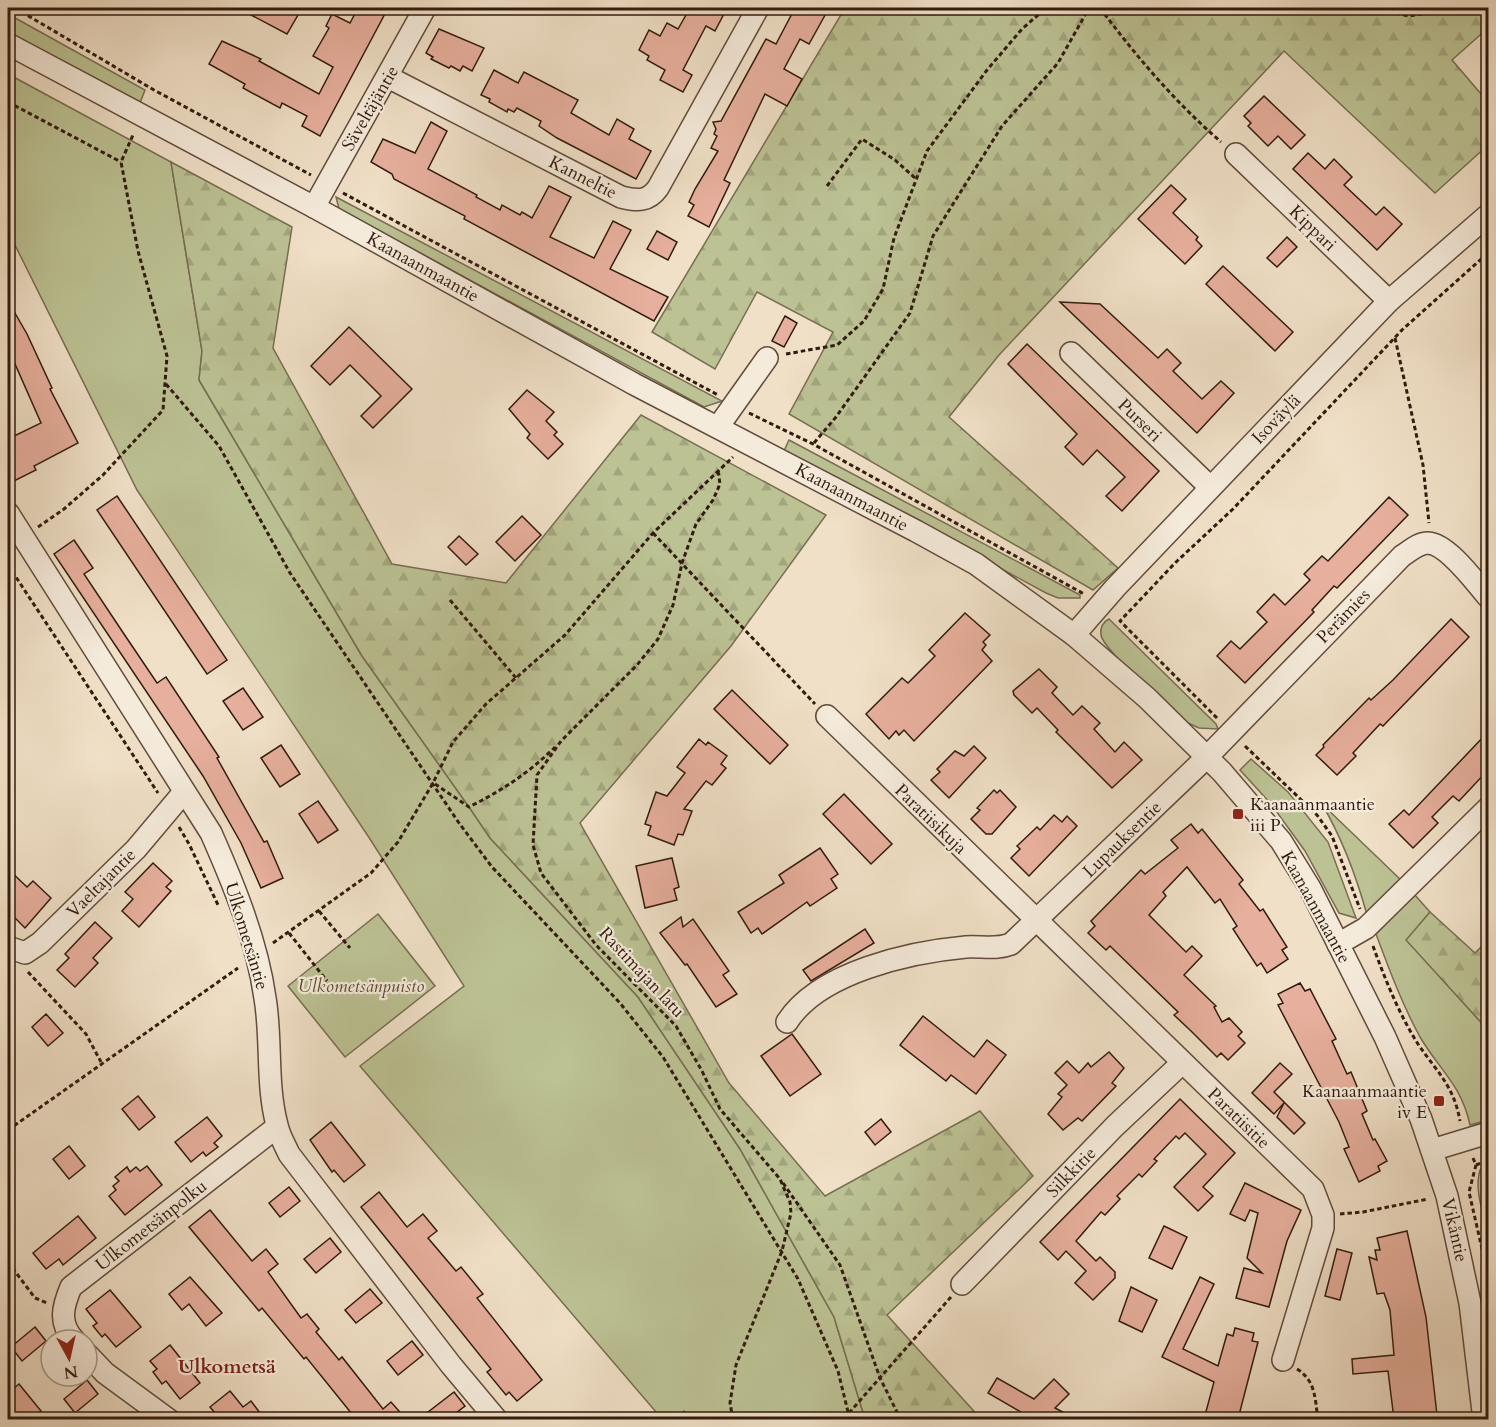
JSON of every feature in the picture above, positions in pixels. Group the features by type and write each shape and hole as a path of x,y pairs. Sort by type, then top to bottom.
{"street":[{"name":"Säveltäjäntie","path":"314,207 425,8"},
{"name":"Kanneltie","path":"388,77 621,197 634,201 643,200 652,196 658,188 758,8"},
{"name":"Kaanaanmaantie","path":"8,44 976,564 1074,635 1147,698 1207,757 1250,803 1281,842 1310,888 1385,1037 1432,1150"},
{"name":"Kippari","path":"1236,154 1389,301"},
{"name":"Isoväylä","path":"1074,635 1210,487 1389,301 1488,215"},
{"name":"Purseri","path":"1071,353 1210,487"},
{"path":"718,427 766,358"},
{"name":"Ulkometsäntie","path":"8,513 211,833 256,955 265,998 277,1127 289,1154 307,1181 450,1365 497,1419"},
{"path":"1427,543 1438,546 1454,558 1488,597"},
{"name":"Perämies","path":"1207,757 1402,556 1417,545 1427,543"},
{"name":"Paratiisikuja","path":"826,716 1036,921"},
{"name":"Lupauksentie","path":"787,1022 795,1010 814,996 855,972 894,958 967,947 1002,948 1018,939 1207,757"},
{"name":"Vaeltajantie","path":"16,950 56,928 136,849 184,792"},
{"path":"1338,944 1366,928 1488,808"},
{"name":"Paratiisitie","path":"1036,921 1313,1188 1323,1215 1319,1248 1283,1360"},
{"name":"Silkkitie","path":"962,1284 1115,1126 1182,1063"},
{"name":"Ulkometsänpolku","path":"61,1310 70,1287 277,1127"},
{"path":"1432,1150 1488,1133"},
{"name":"Vikåntie","path":"1432,1150 1447,1196 1470,1303 1484,1419"},
{"path":"61,1310 67,1328"},
{"path":"99,1367 169,1419"}],"path":[{"path":"15,8 154,90 648,359 813,444 1065,581 1120,621 1317,815 1332,836 1341,854 1366,928 1395,1000 1409,1028 1443,1075 1457,1102 1466,1140 1476,1165 1469,1192 1488,1275"},
{"path":"766,358 837,345 864,321 883,288 894,238 927,151 951,117 1022,29 1046,8"},
{"path":"813,444 836,417 910,313 933,236 1002,126 1058,63 1089,8"},
{"path":"1100,8 1128,45 1191,116 1236,154"},
{"path":"1374,8 1409,16 1461,8"},
{"path":"8,102 121,162"},
{"path":"23,538 64,509 103,475 163,410 167,356 138,251 121,162 133,135"},
{"path":"827,186 862,139 895,160 915,178"},
{"path":"1120,621 1175,563 1233,509 1395,338 1488,253"},
{"path":"1395,338 1423,465 1431,515 1427,543"},
{"path":"166,384 219,446 290,573 358,677 459,823 492,867 645,1032 663,1058 798,1279 838,1371 850,1419"},
{"path":"8,1130 371,873 398,842 433,783 453,742 486,704 565,634 653,533 733,457"},
{"name":"Rastimajan latu","path":"718,471 720,484 713,501 696,524 682,563 674,605 658,639 637,665 561,741 537,775 533,845 541,873 596,945 676,1026 702,1071 720,1109 780,1179 790,1202 791,1214 782,1251 736,1365 730,1403 733,1419"},
{"path":"653,533 826,716"},
{"path":"8,565 189,844 222,914"},
{"path":"450,600 516,678"},
{"path":"433,783 468,807 502,790 538,765 561,741"},
{"path":"319,911 350,948"},
{"path":"289,933 327,981"},
{"path":"16,950 27,971 87,1034 101,1063"},
{"path":"1476,1165 1488,1160"},
{"path":"780,1179 840,1265 880,1378 901,1419"},
{"path":"1323,1215 1363,1212 1469,1192"},
{"path":"8,1262 35,1298 61,1310"},
{"path":"849,1413 962,1284"},
{"path":"1283,1360 1306,1375 1314,1387 1318,1419"}],"green space":[{"path":"845,8 1488,8 1488,28 1452,60 1488,102 1488,145 1435,193 1284,51 999,355 949,417 1118,568 1093,590 789,414 833,332 757,292 715,369 652,332"},
{"path":"8,14 145,90 140,103 8,33"},
{"path":"8,74 171,162 202,351 199,380 362,656 490,838 638,997 740,1149 834,1317 865,1419 690,1420 684,1411 678,1419 662,1419 360,1066 464,986 368,836 137,490 8,231"},
{"path":"171,162 292,227 273,348 392,564 506,583 641,415 826,515 731,646 580,823 729,1083 825,1196 980,1111 1033,1176 887,1315 981,1419 865,1419 834,1317 740,1149 638,997 490,838 362,656 199,380 202,351"},
{"path":"336,197 722,401 704,407 339,209"},
{"path":"789,440 1080,595 1080,598 1058,598 1046,593 784,451"},
{"path":"1109,619 1216,724 1218,729 1199,728 1188,723 1114,654 1101,635 1102,625"},
{"path":"1251,759 1288,792 1328,842 1356,918 1339,913 1305,851 1271,804 1240,770"},
{"path":"1322,804 1403,882 1367,915 1348,858"},
{"path":"1414,894 1430,912 1407,940 1488,1030 1488,1120 1470,1125 1455,1088 1413,1025 1376,934"},
{"path":"1430,912 1475,953 1488,940 1488,1030 1406,940"},
{"name":"Ulkometsänpuisto","path":"378,914 435,986 345,1057 288,986"},
{"path":"1488,1165 1488,1232 1480,1201 1478,1178 1480,1170"}],"building":[{"path":"238,8 302,8 287,34"},
{"path":"358,8 388,8 320,136 302,126 307,116 282,103 280,108 243,88 245,84 209,64 222,41 261,59 259,61 319,94 333,67 313,56 329,28 326,26 332,14 350,23"},
{"path":"690,8 727,8 715,31 706,26 683,70 692,75 683,92 660,80 665,70 647,60 649,56 639,50 649,30 660,36 667,23 678,29"},
{"path":"795,8 829,8 809,44 800,39 784,69 802,79 787,106 765,94 724,180 730,183 709,227 688,216 694,205 689,202 695,189 718,151 711,148 717,136 714,134 716,129 713,122 721,121 766,39 776,44"},
{"path":"439,29 484,48 472,71 463,66 460,71 451,66 449,68 431,59 433,57 426,53"},
{"path":"494,70 518,83 524,72 578,100 571,113 609,135 617,119 634,129 629,139 651,151 636,179 557,138 539,126 541,121 517,108 514,112 508,109 507,112 489,102 490,99 481,95"},
{"path":"1264,96 1305,135 1291,149 1278,136 1268,146 1248,126 1251,123 1244,116"},
{"path":"431,122 447,131 428,169 500,210 502,205 520,215 522,212 532,218 549,186 571,197 550,237 594,258 613,221 631,230 610,269 668,297 654,321 464,219 465,216 394,179 392,174 371,162 383,139 415,153"},
{"path":"1308,153 1325,169 1334,159 1352,177 1344,185 1376,215 1384,207 1402,224 1377,250 1293,169"},
{"path":"1171,185 1186,199 1173,213 1198,237 1196,240 1202,246 1185,264 1138,219"},
{"path":"657,231 677,242 668,260 647,249"},
{"path":"1287,237 1297,247 1277,267 1267,258"},
{"path":"1223,266 1293,332 1275,351 1206,284"},
{"path":"8,301 27,334 52,388 50,389 78,443 34,466 36,470 14,481 8,468 8,439 41,423 8,348"},
{"path":"1060,302 1100,304 1158,358 1167,349 1181,363 1173,371 1202,399 1221,381 1234,393 1197,433"},
{"path":"785,316 797,323 784,347 772,341"},
{"path":"349,327 412,389 373,428 361,416 381,396 350,365 330,385 311,366"},
{"path":"1027,344 1159,471 1122,511 1106,496 1125,477 1097,450 1083,465 1065,447 1077,434 1008,364"},
{"path":"527,390 554,412 546,421 557,432 554,435 563,444 548,459 527,438 530,434 509,409"},
{"path":"117,496 227,660 207,674 97,510"},
{"path":"1389,497 1408,515 1337,588 1334,586 1312,610 1314,612 1245,683 1217,656 1231,641 1240,649 1267,622 1257,612 1274,594 1285,605 1310,580 1304,574 1322,556 1328,561"},
{"path":"522,516 541,535 515,561 496,542"},
{"path":"459,536 478,554 466,565 448,547"},
{"path":"74,540 93,568 84,574 157,683 166,677 219,757 217,758 264,842 267,841 283,878 261,888 241,843 203,776 54,554"},
{"path":"965,613 990,635 983,642 986,645 982,650 992,661 914,741 904,730 899,735 896,731 889,739 866,714 902,678 908,683 935,656 929,650"},
{"path":"1451,619 1469,637 1383,726 1380,724 1353,753 1356,756 1337,775 1316,755 1324,747 1323,745 1369,698 1371,700 1393,680"},
{"path":"1039,669 1057,687 1052,693 1073,715 1082,706 1100,723 1094,729 1115,752 1124,742 1142,760 1112,788 1056,732 1058,730 1037,708 1032,713 1014,695 1013,691"},
{"path":"243,688 263,717 243,730 223,701"},
{"path":"732,690 788,745 770,764 714,709"},
{"path":"1488,732 1488,770 1459,801 1453,796 1432,817 1438,823 1413,848 1389,824 1404,810 1409,815"},
{"path":"699,739 706,745 708,742 727,756 721,764 726,768 712,785 706,781 684,809 692,811 683,835 678,834 674,845 648,835 651,826 645,824 656,792 667,796 685,773 677,767"},
{"path":"281,745 300,774 280,787 261,758"},
{"path":"974,746 986,758 949,798 931,780 940,772 937,769 955,751 964,756"},
{"path":"994,790 997,793 1000,790 1016,807 992,834 986,834 971,819 980,810 977,808"},
{"path":"844,794 892,844 871,864 823,814"},
{"path":"318,801 338,830 318,843 299,814"},
{"path":"1054,815 1062,822 1067,816 1077,826 1029,876 1011,858 1020,849 1017,846 1037,827 1040,830"},
{"path":"1191,824 1198,833 1202,829 1243,880 1239,884 1260,911 1263,909 1287,947 1282,950 1288,959 1267,973 1261,963 1257,966 1233,929 1237,926 1220,899 1215,903 1187,867 1163,892 1166,896 1149,915 1186,952 1192,946 1202,956 1184,975 1216,1006 1214,1007 1222,1022 1229,1018 1242,1032 1238,1036 1245,1043 1228,1060 1221,1053 1217,1057 1174,1015 1178,1012 1110,946 1106,950 1088,933 1095,926 1091,921 1141,870 1145,874 1178,848 1171,840"},
{"path":"820,848 838,874 831,879 837,888 810,906 807,902 762,934 758,928 751,933 738,912 784,883 779,875"},
{"path":"672,858 679,887 674,889 677,900 645,908 636,866"},
{"path":"153,863 172,881 166,887 171,891 139,927 122,911 133,899 125,892"},
{"path":"8,869 27,887 33,881 51,898 25,928 8,911"},
{"path":"681,917 683,927 693,919 729,971 723,975 737,994 716,1007 687,964 685,965 660,933"},
{"path":"95,922 112,938 93,958 98,963 75,987 57,970 69,958 65,954"},
{"path":"865,929 874,943 811,981 803,970"},
{"path":"1300,983 1305,991 1310,989 1336,1039 1332,1041 1347,1074 1351,1072 1367,1111 1362,1114 1373,1140 1375,1139 1387,1161 1378,1166 1380,1171 1359,1182 1344,1149 1349,1147 1339,1122 1278,1005 1283,1003 1278,994"},
{"path":"46,1014 63,1033 48,1046 32,1027"},
{"path":"923,1016 974,1057 987,1040 1006,1055 976,1094 951,1075 946,1081 900,1045"},
{"path":"792,1034 821,1074 790,1096 761,1056"},
{"path":"1109,1052 1124,1068 1112,1083 1116,1086 1082,1121 1078,1118 1063,1130 1048,1114 1062,1097 1058,1094 1067,1085 1055,1073 1067,1061 1079,1073 1088,1063 1091,1067"},
{"path":"1280,1063 1292,1074 1274,1092 1305,1123 1294,1134 1277,1117 1284,1103 1274,1114 1252,1093"},
{"path":"138,1096 155,1117 139,1130 122,1109"},
{"path":"1180,1099 1235,1153 1203,1187 1213,1196 1198,1211 1174,1187 1206,1154 1185,1133 1179,1139 1176,1136 1154,1159 1157,1161 1142,1177 1139,1174 1117,1196 1120,1199 1105,1215 1101,1212 1076,1241 1096,1261 1100,1257 1115,1272 1115,1278 1093,1300 1075,1283 1086,1271 1066,1251 1058,1260 1040,1242"},
{"path":"207,1117 222,1136 214,1143 218,1147 206,1156 203,1152 191,1162 175,1142"},
{"path":"881,1119 891,1132 875,1145 865,1132"},
{"path":"331,1122 365,1165 344,1182 334,1170 332,1172 310,1140"},
{"path":"69,1146 85,1166 69,1179 53,1159"},
{"path":"147,1166 162,1185 125,1215 109,1196 116,1190 113,1186 119,1181 115,1177 127,1167 130,1172 136,1167 140,1171"},
{"path":"1245,1183 1301,1210 1287,1241 1269,1307 1236,1298 1244,1268 1262,1273 1247,1258 1258,1213 1250,1210 1245,1221 1230,1214"},
{"path":"289,1187 300,1201 280,1217 269,1203"},
{"path":"379,1192 407,1227 423,1214 437,1231 428,1238 456,1271 461,1267 483,1294 477,1298 542,1380 517,1401 509,1392 506,1395 487,1372 491,1369 361,1207"},
{"path":"210,1210 252,1261 266,1249 278,1264 268,1272 301,1318 307,1314 319,1329 316,1332 339,1360 342,1357 383,1409 391,1402 406,1419 356,1419 306,1357 304,1359 262,1308 259,1311 189,1227"},
{"path":"78,1216 96,1238 63,1265 59,1259 46,1269 33,1253"},
{"path":"1164,1226 1187,1237 1172,1269 1149,1258"},
{"path":"1407,1231 1426,1317 1437,1415 1394,1419 1388,1371 1353,1374 1352,1359 1394,1355 1390,1310 1384,1293 1377,1294 1369,1257 1377,1260 1375,1250 1380,1250 1377,1238"},
{"path":"330,1238 341,1252 316,1273 304,1259"},
{"path":"1337,1249 1352,1253 1340,1300 1325,1296"},
{"path":"190,1277 222,1313 206,1326 189,1304 182,1310 169,1294"},
{"path":"1200,1277 1214,1284 1183,1349 1218,1366 1227,1334 1233,1336 1235,1328 1254,1333 1252,1341 1258,1342 1238,1419 1204,1419 1214,1382 1162,1357"},
{"path":"1131,1287 1157,1300 1142,1332 1119,1321"},
{"path":"370,1289 382,1303 356,1323 345,1310"},
{"path":"110,1290 141,1327 116,1347 105,1334 102,1337 99,1328 93,1326 97,1323 86,1309"},
{"path":"35,1327 39,1332 39,1347 22,1361 11,1347"},
{"path":"412,1341 423,1355 398,1375 387,1361"},
{"path":"170,1345 200,1383 180,1399 166,1381 162,1384 153,1372 157,1369 150,1361"},
{"path":"997,1378 1034,1399 1054,1379 1069,1394 1055,1408 1076,1419 1029,1419 988,1393"},
{"path":"19,1384 41,1411 31,1419 8,1419 8,1393"},
{"path":"77,1388 93,1388 98,1394 75,1413 64,1399"},
{"path":"230,1391 243,1407 251,1401 260,1413 253,1419 220,1419 210,1407"},
{"path":"454,1392 465,1406 448,1419 419,1419"}],"place":[{"name":"Kaanaanmaantie iii P","path":"1238,814"},
{"name":"Kaanaanmaantie iv E","path":"1439,1101"}],"district":[{"name":"Ulkometsä","path":"227,1366"}]}
